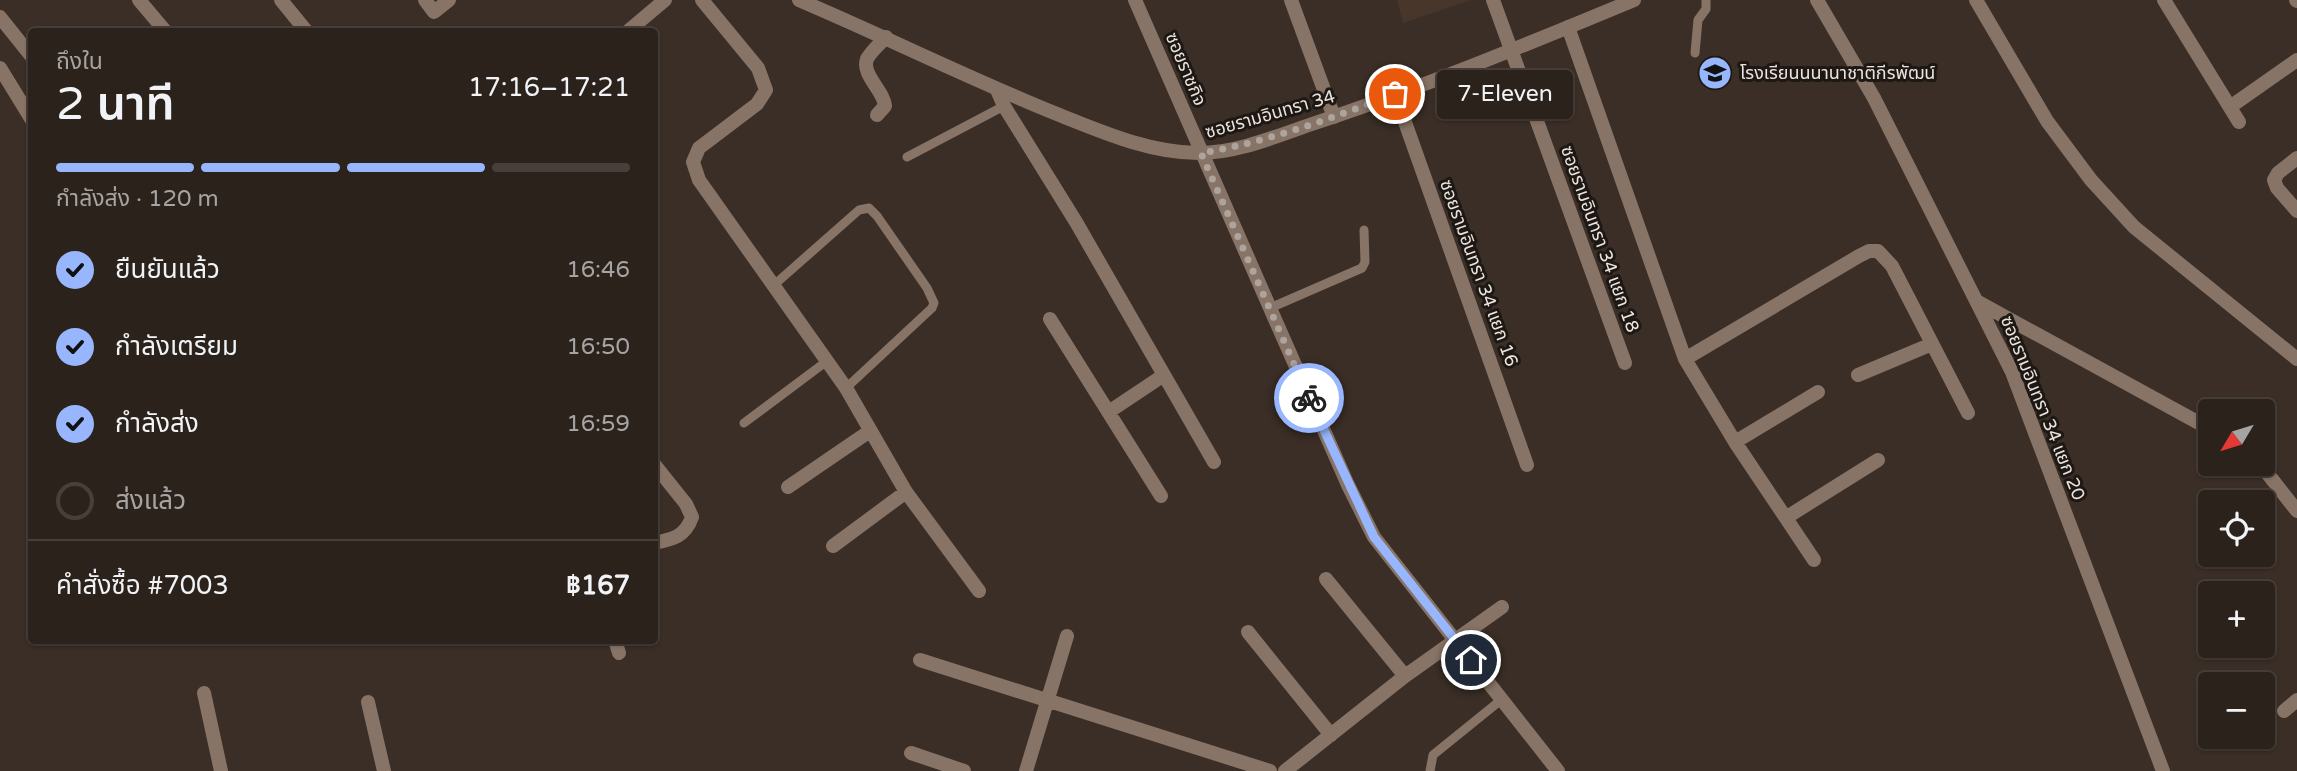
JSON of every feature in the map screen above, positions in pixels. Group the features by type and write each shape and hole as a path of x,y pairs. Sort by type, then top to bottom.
{"street":[{"path":"139,0 163,28"},
{"path":"281,0 304,28"},
{"path":"425,0 434,12 449,0"},
{"path":"632,28 665,0"},
{"path":"702,0 758,68 766,90 757,104 699,148 693,162 699,180 846,388 906,492 979,591"},
{"name":"ซอยรามอินทรา 34","path":"799,0 886,37 998,90 1142,145 1170,151 1201,153 1235,148 1334,117 1634,0"},
{"name":"ซอยราชกิจ","path":"1135,0 1374,537 1558,771"},
{"path":"1291,0 1334,117"},
{"name":"ซอยรามอินทรา 34 แยก 18","path":"1493,0 1625,363"},
{"name":"ซอยรามอินทรา 34 แยก 20","path":"1817,0 1874,98 2012,372 2163,771"},
{"path":"1976,0 2047,121 2099,189 2134,226 2297,359"},
{"path":"2164,0 2239,122"},
{"path":"0,17 28,52"},
{"path":"1568,27 1685,359 1735,442 1814,560"},
{"path":"877,116 885,106 885,97 866,67 867,58 886,37"},
{"path":"2230,107 2297,60"},
{"path":"0,68 28,114"},
{"path":"998,90 1004,106 1076,222 1214,462"},
{"name":"ซอยรามอินทรา 34 แยก 16","path":"1395,94 1527,465"},
{"path":"2297,158 2278,173 2274,180 2277,188 2297,211"},
{"path":"1685,359 1869,251 1878,251 1892,266 1968,413"},
{"path":"1978,302 2198,422"},
{"path":"1050,319 1161,496"},
{"path":"1858,375 1932,344"},
{"path":"1110,411 1164,375"},
{"path":"1735,442 1818,392"},
{"path":"788,487 870,431"},
{"path":"1787,517 1878,460"},
{"path":"658,469 686,504 692,517 688,527 678,537 658,542"},
{"path":"2269,476 2297,511"},
{"path":"832,546 906,492"},
{"path":"1326,579 1405,676"},
{"path":"1285,771 1405,676 1502,607"},
{"path":"1248,632 1331,735"},
{"path":"1026,771 1067,636"},
{"path":"920,660 1270,771"},
{"path":"204,693 221,771"},
{"path":"2284,710 2297,700"},
{"path":"368,702 384,771"},
{"path":"911,752 964,771"}],"lane":[{"path":"1695,52 1698,20 1706,9 1706,0"},
{"path":"907,157 1004,106"},
{"path":"774,285 859,209 869,208 877,216 927,288 934,303 932,308 846,388"},
{"path":"1270,308 1362,268 1365,262 1364,230"},
{"path":"744,423 827,361"},
{"path":"1430,771 1433,755 1501,700"}],"shaded area":[{"path":"1397,0 1471,0 1403,23"}],"way so far":[{"path":"1309,398 1201,153 1235,148 1269,138 1395,94"}],"place":[{"name":"โรงเรียนนนานาชาติกีรพัฒน์","path":"1715,73"},
{"name":"7-Eleven","path":"1395,94"}],"route":[{"path":"1309,398 1374,537 1471,660"}]}
